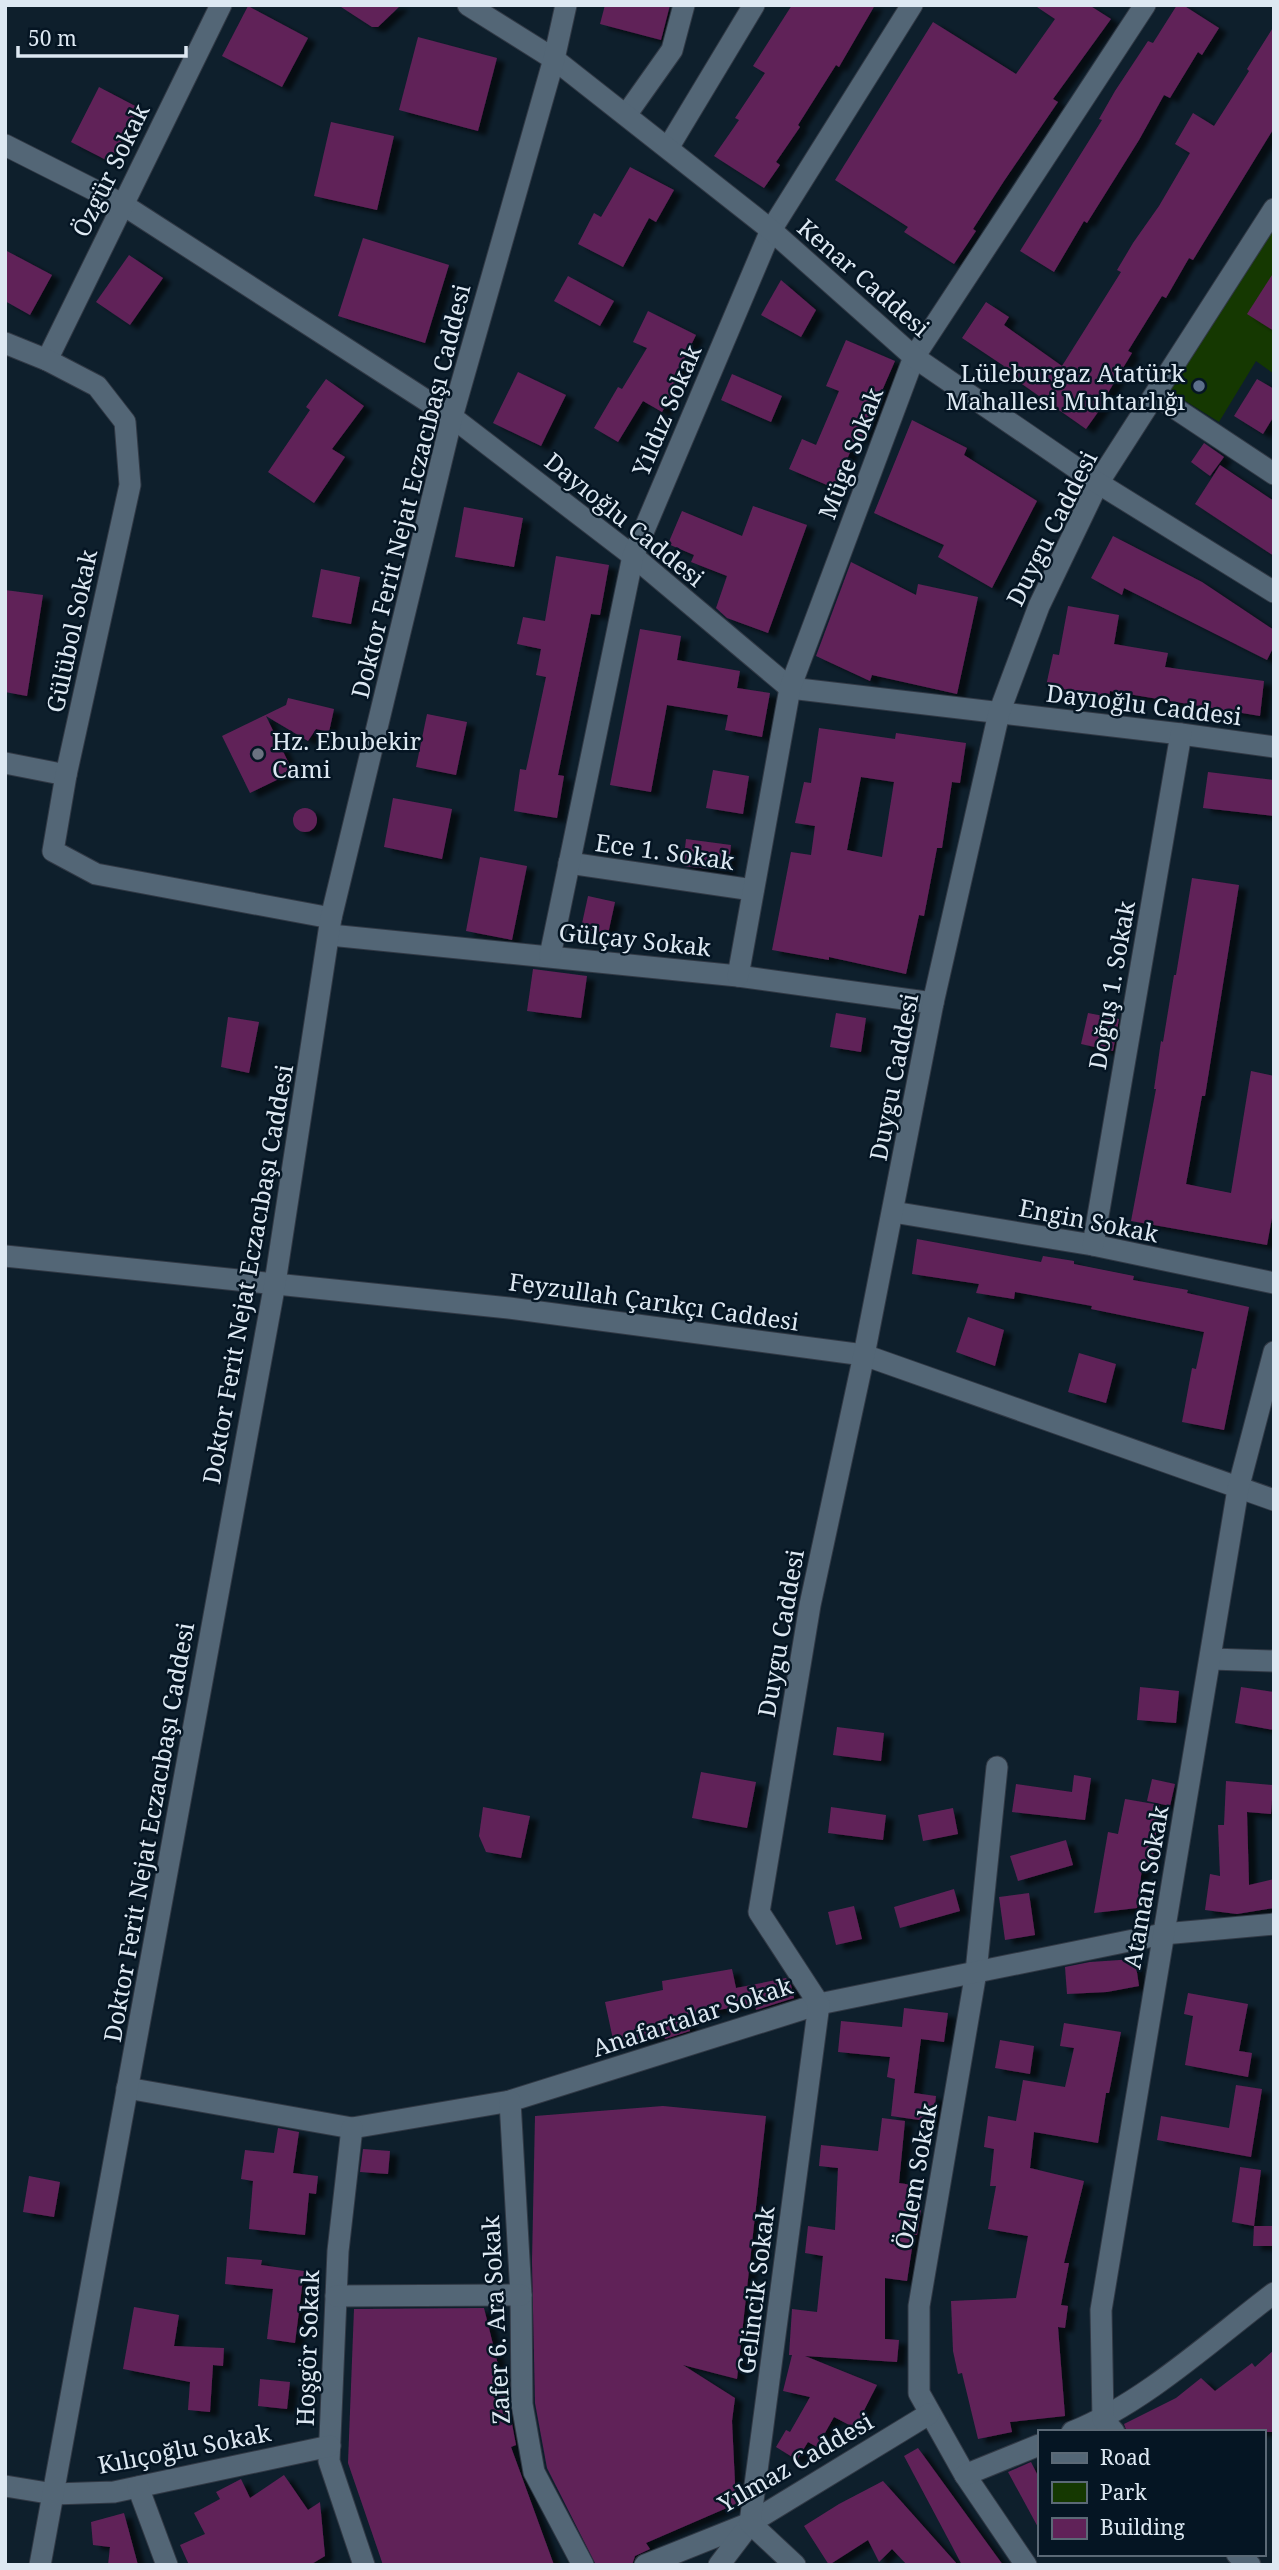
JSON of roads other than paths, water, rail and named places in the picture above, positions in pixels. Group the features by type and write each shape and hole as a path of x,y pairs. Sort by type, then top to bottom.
{"street":[{"name":"Özgür Sokak","path":"47,360 221,5"},
{"name":"Kenar Caddesi","path":"468,5 554,59 668,148 771,230 914,357 1098,483 1273,590"},
{"name":"Doktor Ferit Nejat Eczacıbaşı Caddesi","path":"40,2565 275,1283 330,926 452,417 554,59 566,5"},
{"path":"626,115 672,50 684,5"},
{"path":"668,148 754,5"},
{"name":"Yıldız Sokak","path":"550,956 634,556 771,230 912,5"},
{"name":"Müge Sokak","path":"738,976 789,688 914,357 1145,5"},
{"name":"Dayıoğlu Caddesi","path":"5,145 122,204 452,417 634,556 789,688 1181,734 1272,740"},
{"name":"Duygu Caddesi","path":"819,2004 759,1912 810,1605 864,1355 933,1003 999,713 1038,606 1098,483 1274,209"},
{"path":"5,343 47,360"},
{"name":"Gülübol Sokak","path":"47,360 97,386 125,422 130,485 66,775 53,851"},
{"path":"1155,395 1274,474"},
{"name":"Doğuş 1. Sokak","path":"1093,1245 1181,734"},
{"path":"5,763 66,775"},
{"name":"Gülçay Sokak","path":"53,851 96,874 330,926 933,1003"},
{"name":"Ece 1. Sokak","path":"569,863 753,890"},
{"name":"Engin Sokak","path":"893,1212 1093,1245 1274,1283"},
{"name":"Feyzullah Çarıkçı Caddesi","path":"5,1255 509,1308 864,1355 1274,1500"},
{"name":"Ataman Sokak","path":"1109,2425 1101,2310 1238,1489 1274,1352"},
{"path":"1211,1659 1274,1661"},
{"name":"Özlem Sokak","path":"997,1767 976,1972 919,2306 919,2393 965,2475 1026,2565"},
{"name":"Anafartalar Sokak","path":"127,2088 352,2129 510,2101 819,2004 1163,1934 1274,1924"},
{"name":"Gelincik Sokak","path":"750,2523 819,2004"},
{"name":"Zafer 6. Ara Sokak","path":"510,2101 521,2295 522,2404 534,2472 583,2565"},
{"name":"Hoşgör Sokak","path":"352,2129 338,2251 329,2461 364,2565"},
{"path":"1083,2430 1109,2425 1153,2385 1274,2293"},
{"path":"336,2296 521,2295"},
{"name":"Yılmaz Caddesi","path":"645,2565 750,2523 929,2414"},
{"path":"965,2475 1038,2445"},
{"name":"Kılıçoğlu Sokak","path":"5,2486 54,2494 114,2493 330,2446"},
{"path":"138,2487 167,2565"},
{"path":"719,2565 750,2523 795,2565"}],"place":[{"name":"Lüleburgaz Atatürk Mahallesi Muhtarlığı","path":"1199,386"},
{"name":"Hz. Ebubekir Cami","path":"258,754"}]}
